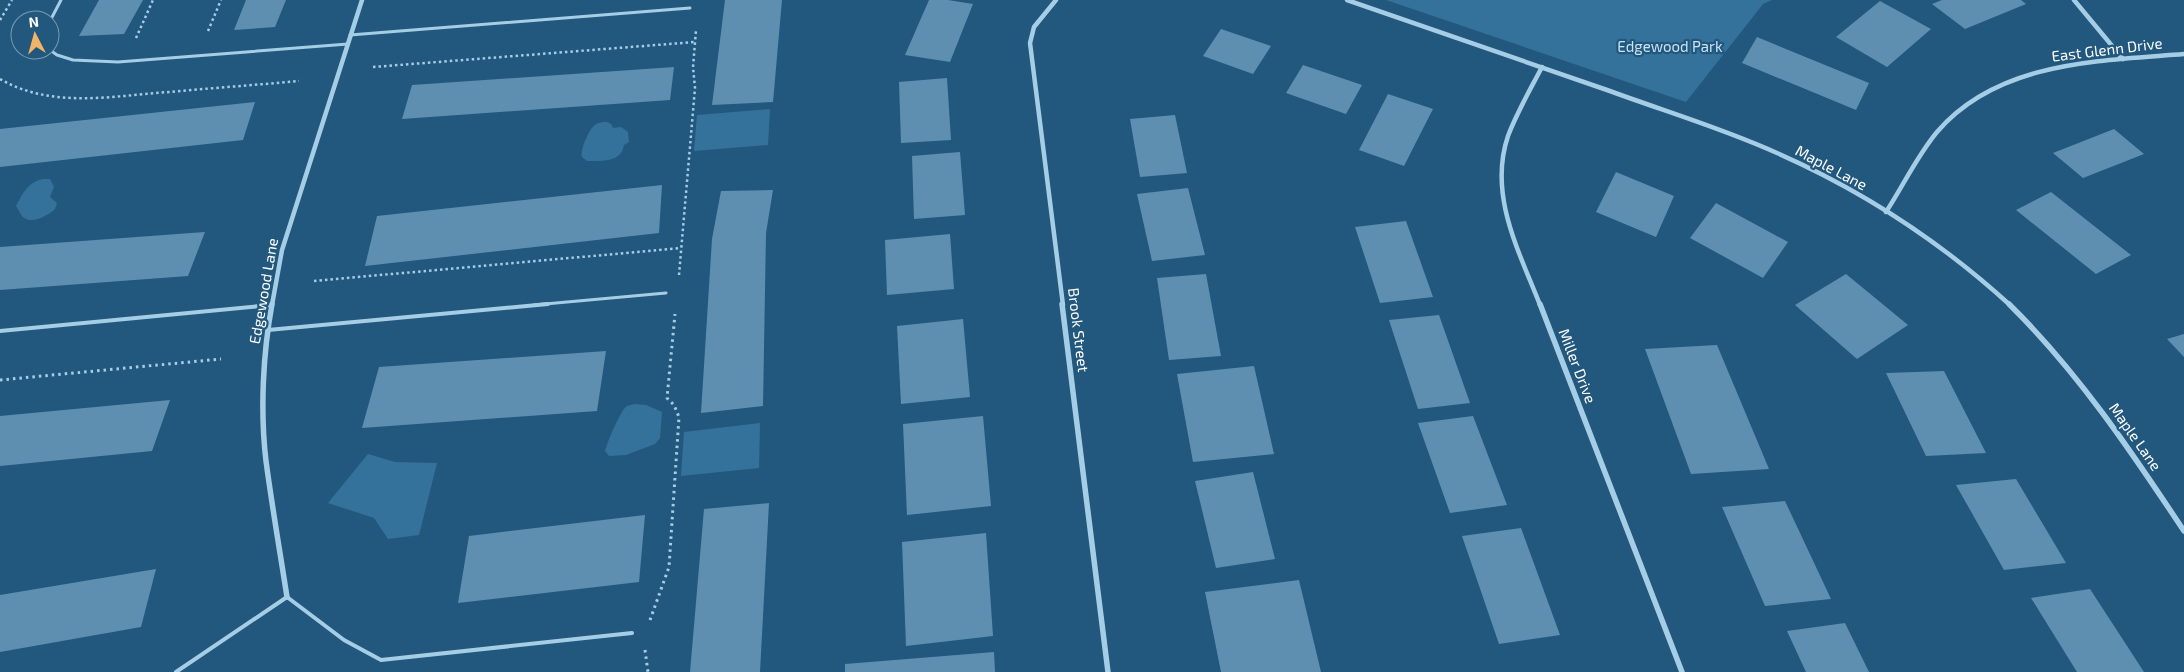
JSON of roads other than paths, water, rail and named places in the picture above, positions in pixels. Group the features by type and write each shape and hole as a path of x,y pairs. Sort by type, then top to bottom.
{"street":[{"name":"Edgewood Lane","path":"287,597 266,459 264,394 267,330 282,250 362,0"},
{"name":"Brook Street","path":"1056,0 1034,27 1030,43 1108,672"},
{"name":"Maple Lane","path":"1347,0 1745,139 1815,171 1886,212 1948,256 2009,304 2056,354 2116,429 2184,531"},
{"path":"2074,0 2123,59"},
{"name":"East Glenn Drive","path":"1886,212 1938,132 1961,108 1993,89 2033,73 2075,64 2184,54"},
{"name":"Miller Drive","path":"1542,67 1510,128 1503,154 1501,183 1506,214 1682,672"}],"lane":[{"path":"350,35 690,8"},
{"path":"60,57 86,62 126,61 348,44"},
{"path":"267,330 666,293"},
{"path":"0,331 271,306"},
{"path":"176,672 287,597 344,640 381,660 632,633"}],"park label":[{"name":"Edgewood Park","path":"1670,47"}]}
